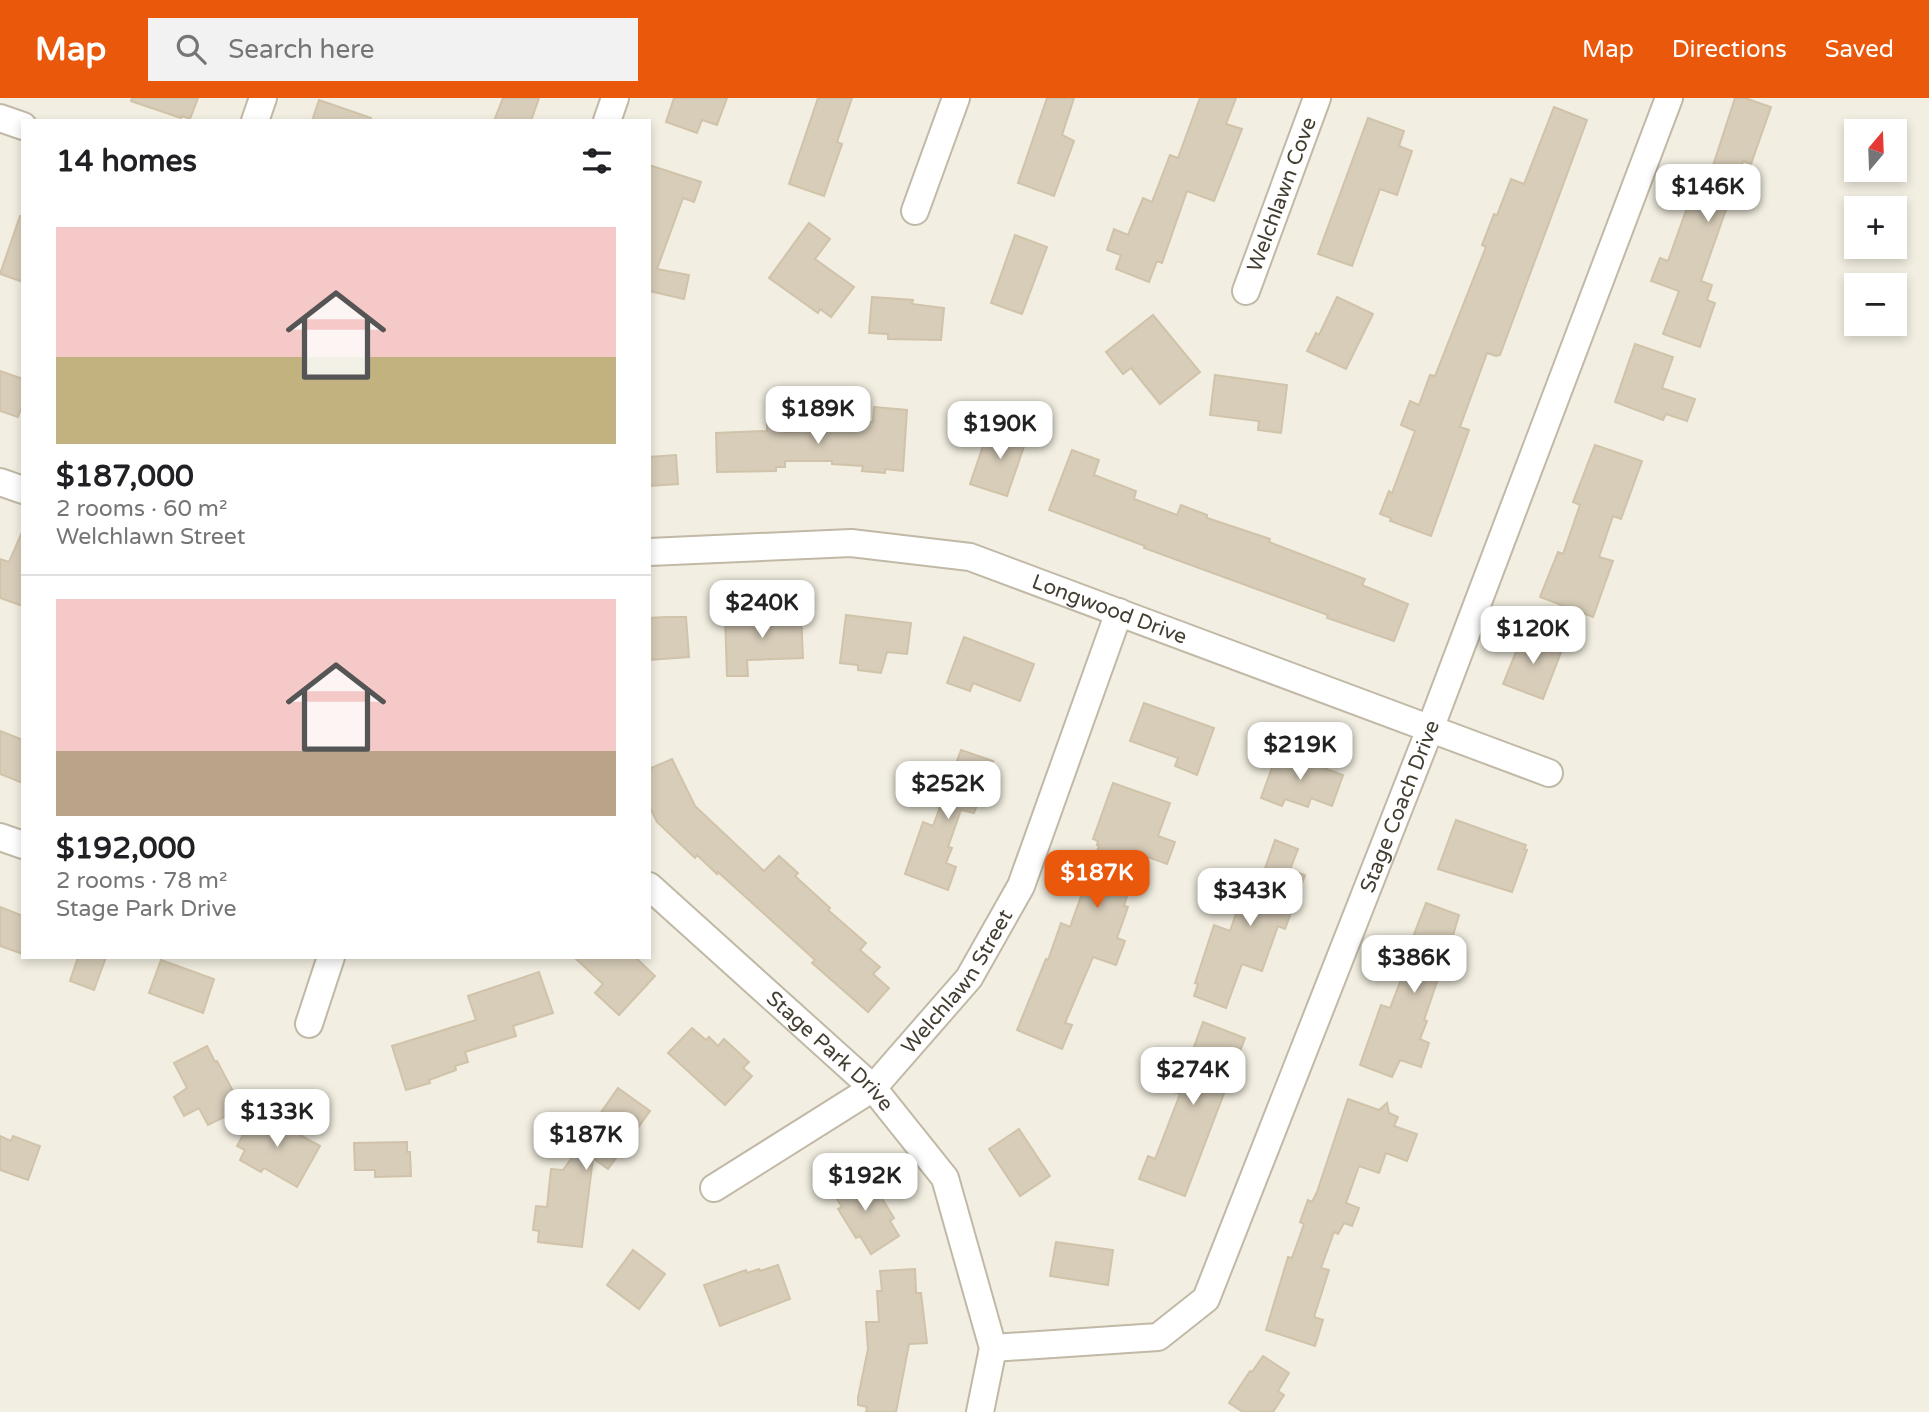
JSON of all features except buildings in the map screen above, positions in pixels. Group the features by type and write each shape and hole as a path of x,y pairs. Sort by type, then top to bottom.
{"street":[{"path":"256,119 263,98"},
{"path":"608,119 615,98"},
{"path":"915,211 956,98"},
{"name":"Welchlawn Cove","path":"1246,291 1317,98"},
{"name":"Stage Coach Drive","path":"993,1348 1158,1337 1206,1299 1430,729 1669,98"},
{"path":"0,118 21,125"},
{"path":"0,482 21,489"},
{"name":"Longwood Drive","path":"651,552 850,543 970,557 1549,774"},
{"name":"Welchlawn Street","path":"715,1188 873,1088 969,978 1021,886 1119,612"},
{"path":"0,837 21,844"},
{"name":"Stage Park Drive","path":"651,888 873,1088 945,1178 993,1348 980,1412"},
{"path":"309,1024 330,959"}]}
